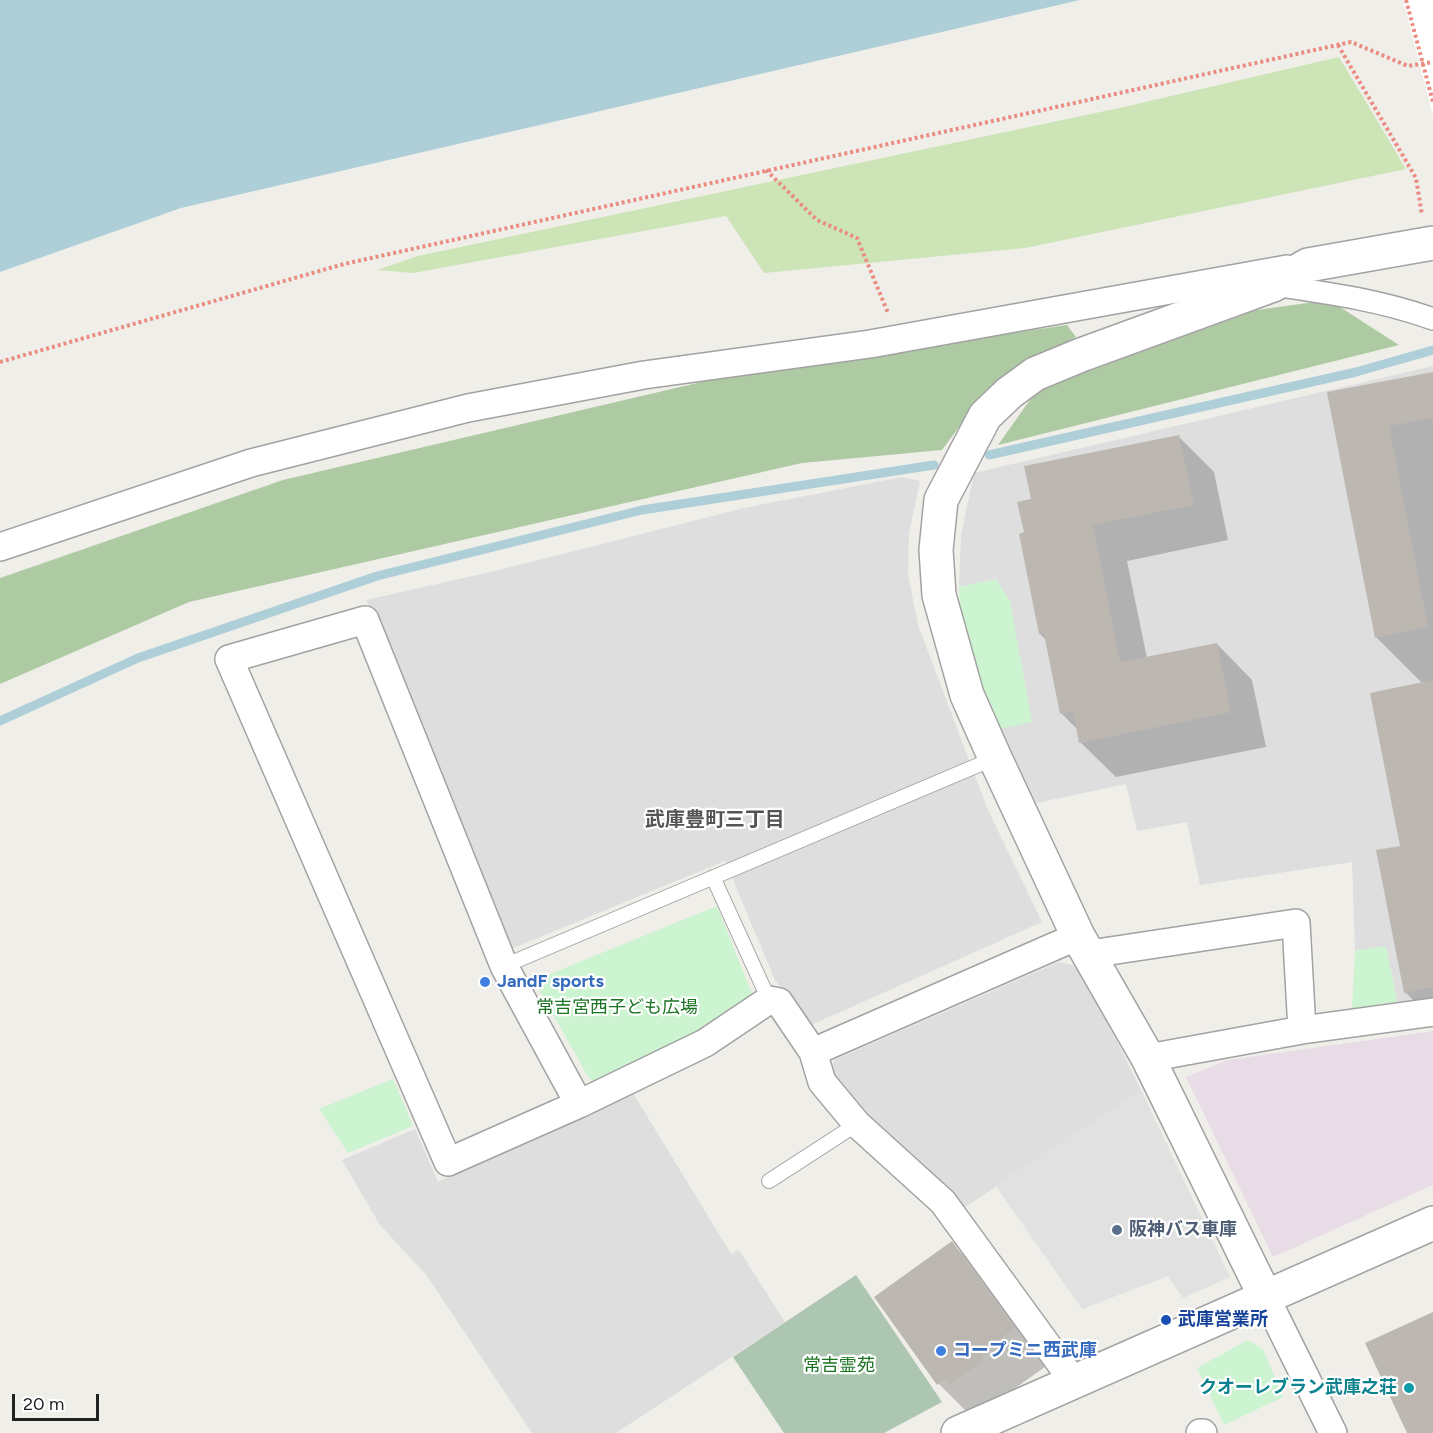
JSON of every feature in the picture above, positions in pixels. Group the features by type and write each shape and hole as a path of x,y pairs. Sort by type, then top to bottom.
{"street":[{"path":"0,547 251,463 468,408 644,375 898,339 1308,265 1428,233"},
{"path":"1308,265 1273,285 1035,374 985,416 942,500 936,550 939,596 967,695 994,758 1084,945 1148,1058 1333,1433"},
{"path":"1273,285 1308,288 1393,304 1433,319"},
{"path":"579,1104 504,966 365,620 229,659 448,1162 579,1104 705,1043 769,1000 779,1002 813,1053 822,1082 857,1124 943,1202 1074,1382"},
{"path":"813,1053 1084,945 1296,923 1302,1030"},
{"path":"1148,1058 1302,1030 1433,1012"},
{"path":"958,1433 1433,1223"}],"lane":[{"path":"504,966 994,758"},
{"path":"713,877 769,1000"},
{"path":"769,1181 857,1124"}],"path":[{"path":"1406,0 1433,102"},
{"path":"0,362 344,264 1351,42 1408,66 1433,62"},
{"path":"1338,45 1416,178 1428,233"},
{"path":"766,170 817,220 857,238 898,339"}],"shaded area":[{"path":"1433,366 1433,998 1397,1002 1386,947 1355,951 1352,862 1200,885 1187,822 1137,831 1126,784 1032,804 1000,729 996,579 959,587 961,535 974,473"},
{"path":"902,477 920,481 909,534 908,574 918,625 988,810 1042,922 809,1026 775,980 725,861 511,949 366,600 499,570 744,508"},
{"path":"1059,962 1080,967 1141,1090 961,1210 869,1120 831,1076 834,1060"},
{"path":"1433,1031 1433,1185 1273,1257 1186,1077 1228,1060"},
{"name":"阪神バス車庫","path":"1141,1090 1230,1277 1183,1298 1168,1276 1082,1309 995,1185"},
{"path":"633,1093 731,1254 739,1250 785,1322 616,1433 532,1433 427,1276 380,1225 342,1160 415,1129 438,1182"}],"green space":[{"path":"1339,57 1406,169 1025,248 764,273 726,216 413,273 377,270 418,256 1124,107"},
{"path":"1329,300 1399,345 998,445 1037,390 1257,310"},
{"path":"1067,325 1076,337 1029,363 984,393 942,450 802,463 189,602 0,684 0,578 283,480 744,372"},
{"path":"996,579 1010,601 1032,722 1000,729 972,660 963,624 959,587"},
{"name":"常吉宮西子ども広場","path":"717,906 753,996 692,1035 598,1082 589,1078 538,988 545,976"},
{"path":"1386,946 1397,1002 1352,1009 1355,951"},
{"path":"393,1079 413,1126 348,1153 319,1109"},
{"name":"常吉霊苑","path":"856,1275 942,1402 884,1433 784,1433 733,1357"},
{"path":"1248,1340 1263,1349 1283,1397 1224,1425 1197,1368"}],"water":[{"path":"0,0 1080,0 181,208 0,272"}],"pier":[{"path":"1403,0 1433,0 1433,115"}],"building":[{"path":"1433,372 1433,418 1389,426 1428,627 1375,638 1327,392"},
{"path":"1179,435 1194,505 1093,525 1120,662 1217,643 1231,712 1079,743 1073,712 1060,714 1044,634 1039,634 1019,534 1024,532 1017,502 1031,499 1024,466"},
{"path":"1433,680 1433,987 1404,993 1376,850 1400,846 1370,693"},
{"path":"952,1241 1015,1328 980,1354 984,1360 949,1385 945,1379 937,1385 874,1297"},
{"name":"クオーレブラン武庫之荘","path":"1433,1312 1433,1433 1407,1433 1365,1343"}],"waterway":[{"path":"989,455 1356,372 1433,350"},
{"path":"0,721 138,658 377,576 642,510 934,465"}],"place":[{"name":"JandF sports","path":"485,982"},
{"name":"阪神バス車庫","path":"1117,1230"},
{"name":"武庫営業所","path":"1166,1320"},
{"name":"コープミニ西武庫","path":"941,1351"},
{"name":"クオーレブラン武庫之荘","path":"1409,1388"}],"district":[{"name":"武庫豊町三丁目","path":"715,820"}]}
